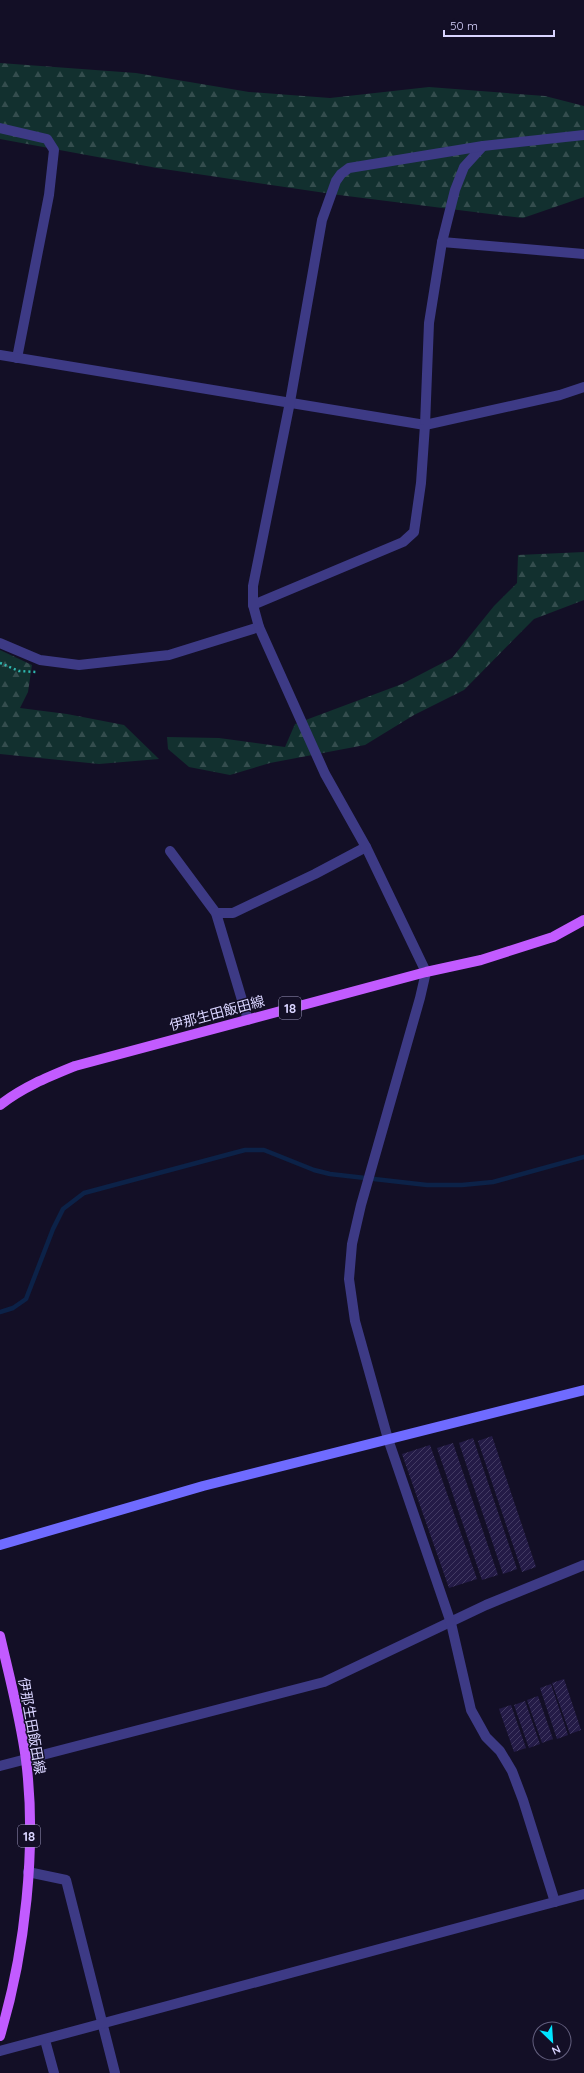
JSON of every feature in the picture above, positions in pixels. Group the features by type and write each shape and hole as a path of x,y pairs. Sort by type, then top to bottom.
{"main road":[{"name":"伊那生田飯田線","path":"0,1105 42,1079 75,1066 426,972 481,960 553,937 584,920"},
{"name":"伊那生田飯田線","path":"0,1636 26,1760 30,1806 28,1872 18,1960 9,2008 0,2036"}],"street":[{"path":"0,128 47,139 54,150 49,195 17,358"},
{"path":"555,1902 523,1800 512,1771 500,1751 486,1737 471,1710 451,1623 388,1439 355,1321 350,1279 352,1244 361,1205 420,998 426,972 366,847 325,774 259,627 253,605 253,586 290,402 322,220 340,174 349,168 483,146 584,135"},
{"path":"253,605 403,542 414,532 421,483 429,323 442,242 455,190 464,167 483,146"},
{"path":"442,242 584,254"},
{"path":"0,355 425,425 560,395 584,387"},
{"path":"0,643 40,660 79,665 169,654 259,627"},
{"path":"216,913 233,913 315,874 366,847"},
{"path":"170,851 216,913 248,1020"},
{"path":"0,1545 203,1486 584,1390"},
{"path":"0,1766 324,1682 451,1623 486,1605 584,1565"},
{"path":"28,1872 66,1880 115,2073"},
{"path":"0,2052 584,1894"},
{"path":"45,2040 54,2073"}],"green space":[{"path":"0,63 136,73 249,92 330,98 429,87 545,96 584,106 584,197 523,218 339,195 157,168 0,139"},
{"path":"584,552 584,600 534,619 464,690 414,715 365,745 270,763 230,775 189,767 168,749 167,737 219,738 285,747 295,724 402,684 452,658 494,606 517,583 518,555"},
{"path":"0,650 32,665 28,692 20,708 67,714 124,725 159,759 99,764 0,754"}],"building":[{"path":"492,1436 536,1567 522,1572 478,1441"},
{"path":"473,1438 517,1569 503,1574 459,1443"},
{"path":"453,1443 498,1575 482,1580 437,1448"},
{"path":"430,1445 477,1579 449,1588 402,1454"},
{"path":"564,1679 581,1730 570,1734 552,1683"},
{"path":"551,1684 568,1735 557,1739 540,1688"},
{"path":"538,1696 553,1739 542,1743 527,1700"},
{"path":"525,1701 540,1744 529,1748 514,1705"},
{"path":"511,1705 526,1748 514,1752 499,1709"}],"waterway":[{"path":"0,1312 13,1308 26,1299 53,1229 63,1209 84,1193 245,1150 264,1150 314,1170 330,1174 427,1185 462,1185 493,1182 584,1157"}]}
